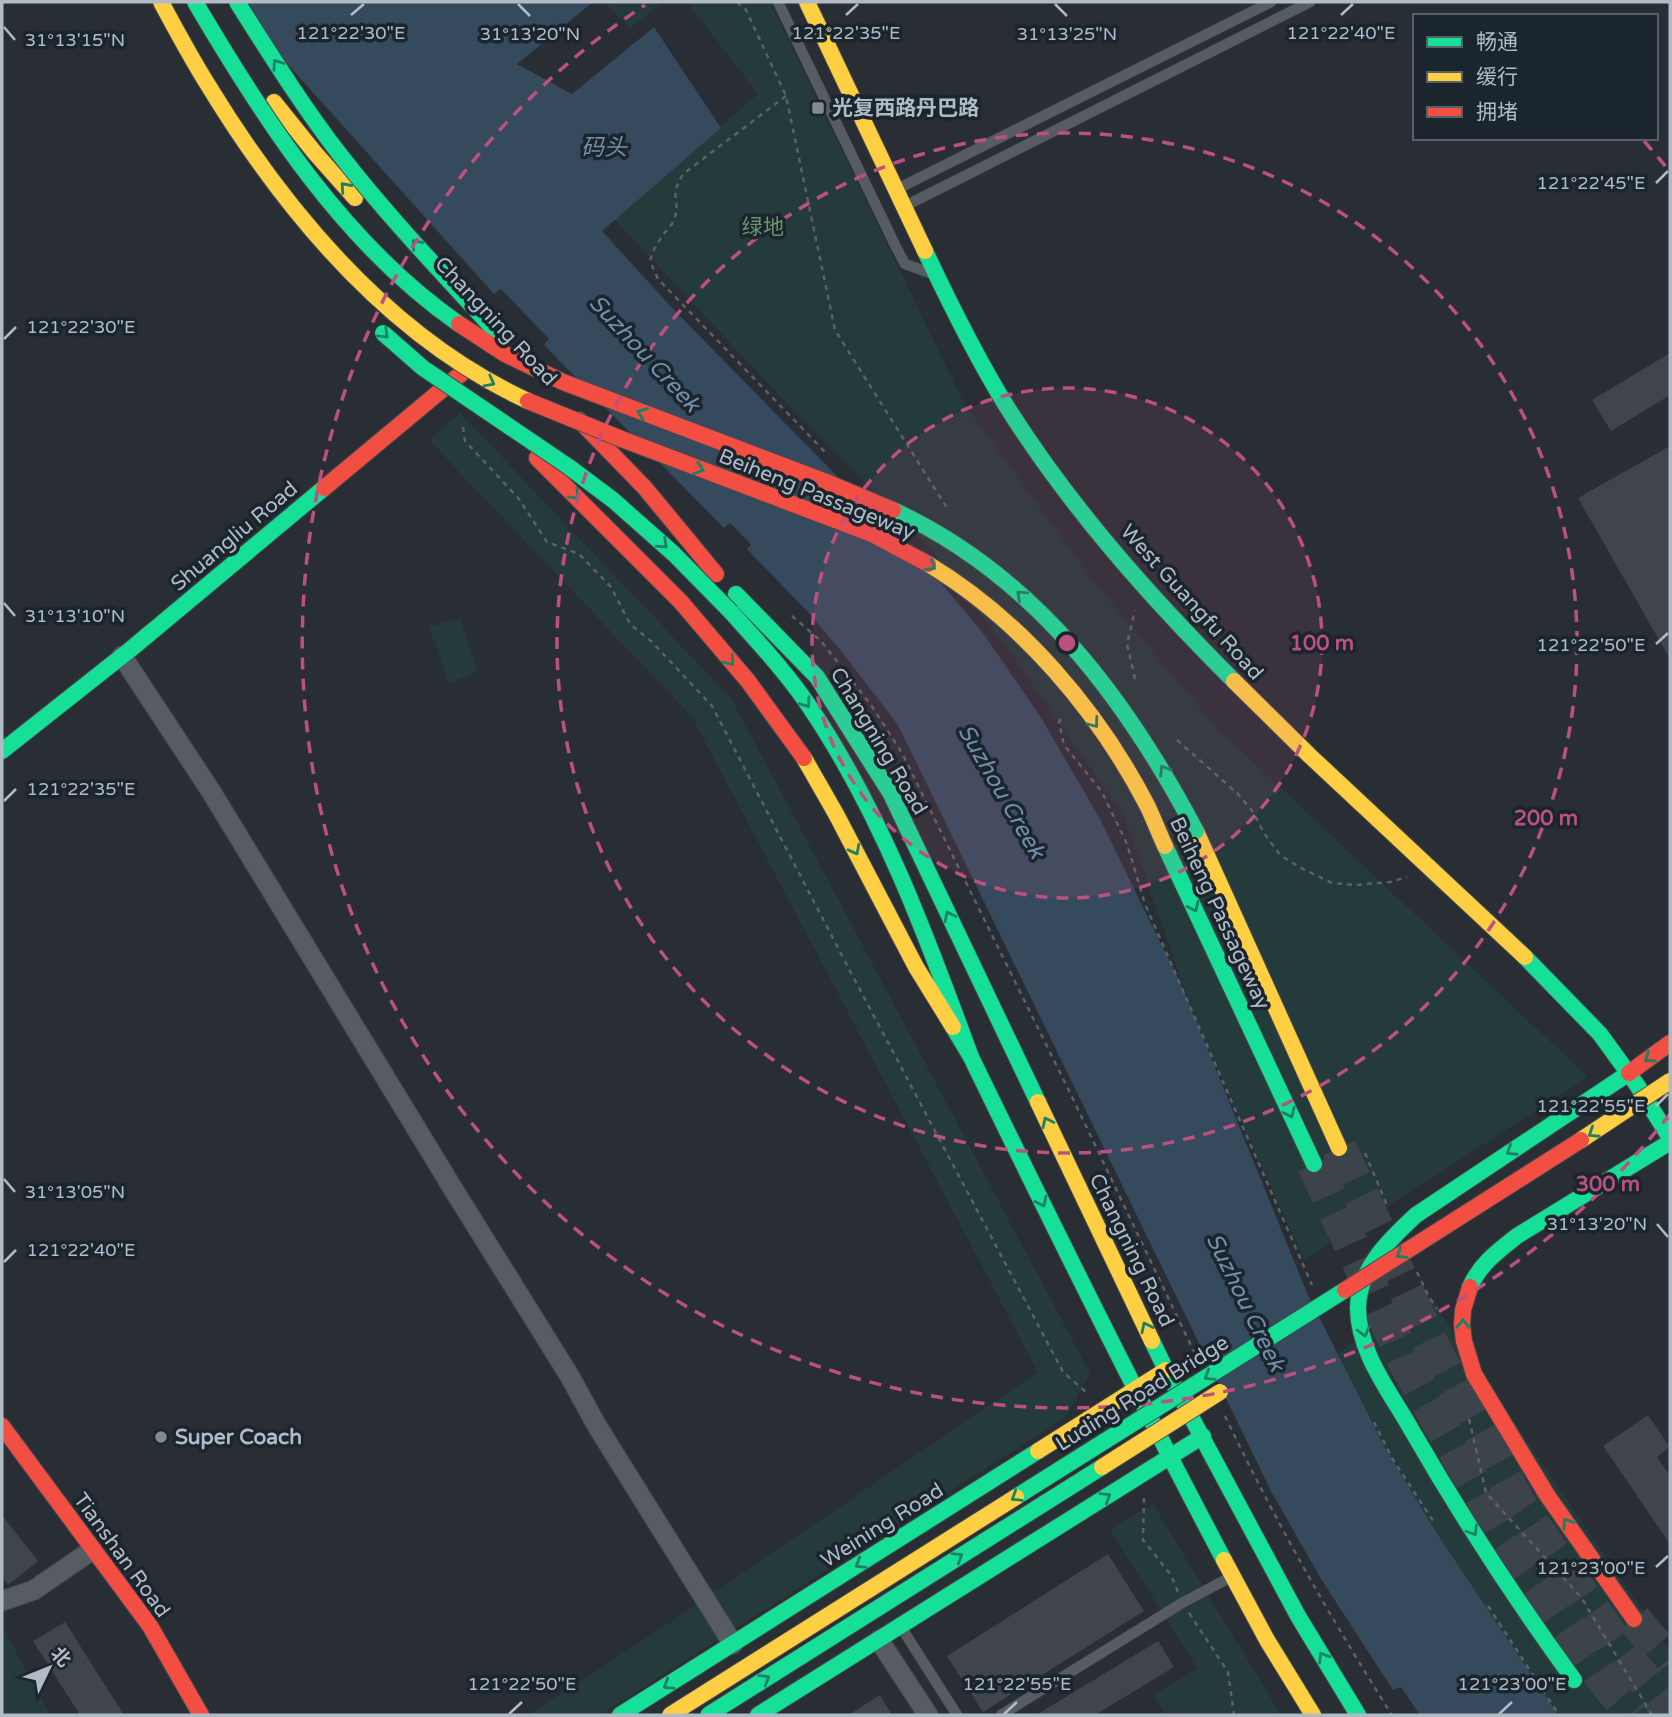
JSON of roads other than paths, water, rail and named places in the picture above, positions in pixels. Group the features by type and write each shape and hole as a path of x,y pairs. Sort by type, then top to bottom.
{"main road":[{"path":"147,2 202,103 240,150"},
{"path":"158,2 206,82 457,378 681,602 748,681 803,756 916,967 971,1057"},
{"name":"Beiheng Passageway","path":"158,2 214,95 240,150 366,288 438,349 477,375 522,399 872,534 917,557 960,585 1025,642 1053,671 1123,762 1146,804 1314,1164"},
{"name":"Beiheng Passageway","path":"195,2 272,127 313,180 353,228 389,265 456,323 494,348 536,370 885,505 932,529 979,559 1047,619 1103,682 1149,744 1174,786 1339,1148"},
{"name":"Changning Road","path":"204,2 239,59 315,153 488,348 817,677 891,794 1166,1370 1298,1616 1358,1715"},
{"path":"212,2 279,120 356,225 389,265"},
{"path":"237,2 341,156 425,254 545,385 645,488 716,574"},
{"name":"West Guangfu Road","path":"807,2 863,124 977,355 1020,426 1070,496 1141,583 1217,664 1579,1010 1629,1073 1670,1140"},
{"path":"371,321 426,371 570,468 650,531 693,571 768,653 808,705 844,762 883,839 924,932 971,1057 1079,1279 1169,1457 1267,1640 1313,1715"},
{"name":"Shuangliu Road","path":"2,751 122,656 457,378 488,348"},
{"path":"1574,1680 1534,1626 1430,1464 1372,1362 1358,1306 1364,1279 1378,1254 1416,1214 1670,1043"},
{"name":"Luding Road Bridge","path":"670,1715 1496,1195 1670,1081"},
{"path":"1640,1125 1670,1104"},
{"path":"1634,1619 1547,1495 1474,1374 1462,1336 1462,1315 1465,1298 1473,1280 1494,1253 1670,1140"},
{"path":"1342,1314 1378,1292"},
{"name":"Weining Road","path":"620,1715 1166,1370"},
{"name":"Luding Road Bridge","path":"708,1715 1237,1381"},
{"name":"Tianshan Road","path":"2,1426 150,1626 201,1715"},
{"path":"758,1715 1203,1436"}],"street":[{"path":"122,656 212,793 569,1375 597,1426 733,1644"},
{"path":"2,1601 34,1590 92,1550"},
{"path":"879,1640 928,1715"}],"lane":[{"path":"778,2 905,264 937,275"},
{"path":"895,190 1271,2"},
{"path":"903,206 1310,2"},
{"path":"843,134 863,124"},
{"path":"1001,1715 1182,1603 1233,1576"},
{"path":"901,1627 957,1715"}],"water":[{"path":"248,2 593,2 517,64 572,94 654,27 721,128 602,231 674,310 935,576 983,633 1040,716 1100,819 1183,989 1308,1295 1384,1446 1438,1535 1558,1715 1420,1715 1401,1687 1393,1690 1321,1579 1271,1491 898,725 807,611 747,549 751,544 730,523 724,528 544,345 549,339 501,289 494,294 273,48"}],"tunnel":[{"path":"1339,1148 1433,1348 1521,1508 1625,1656 1670,1711"},
{"path":"1314,1164 1406,1363 1498,1526 1601,1676 1634,1715"},
{"path":"1634,1619 1670,1663"}],"place":[{"name":"光复西路丹巴路","path":"818,108"},
{"name":"Super Coach","path":"161,1437"}],"water label":[{"name":"码头","path":"604,147"},
{"name":"Suzhou Creek","path":"645,353"},
{"name":"Suzhou Creek","path":"1002,791"},
{"name":"Suzhou Creek","path":"1246,1302"}],"park label":[{"name":"绿地","path":"763,227"}]}
